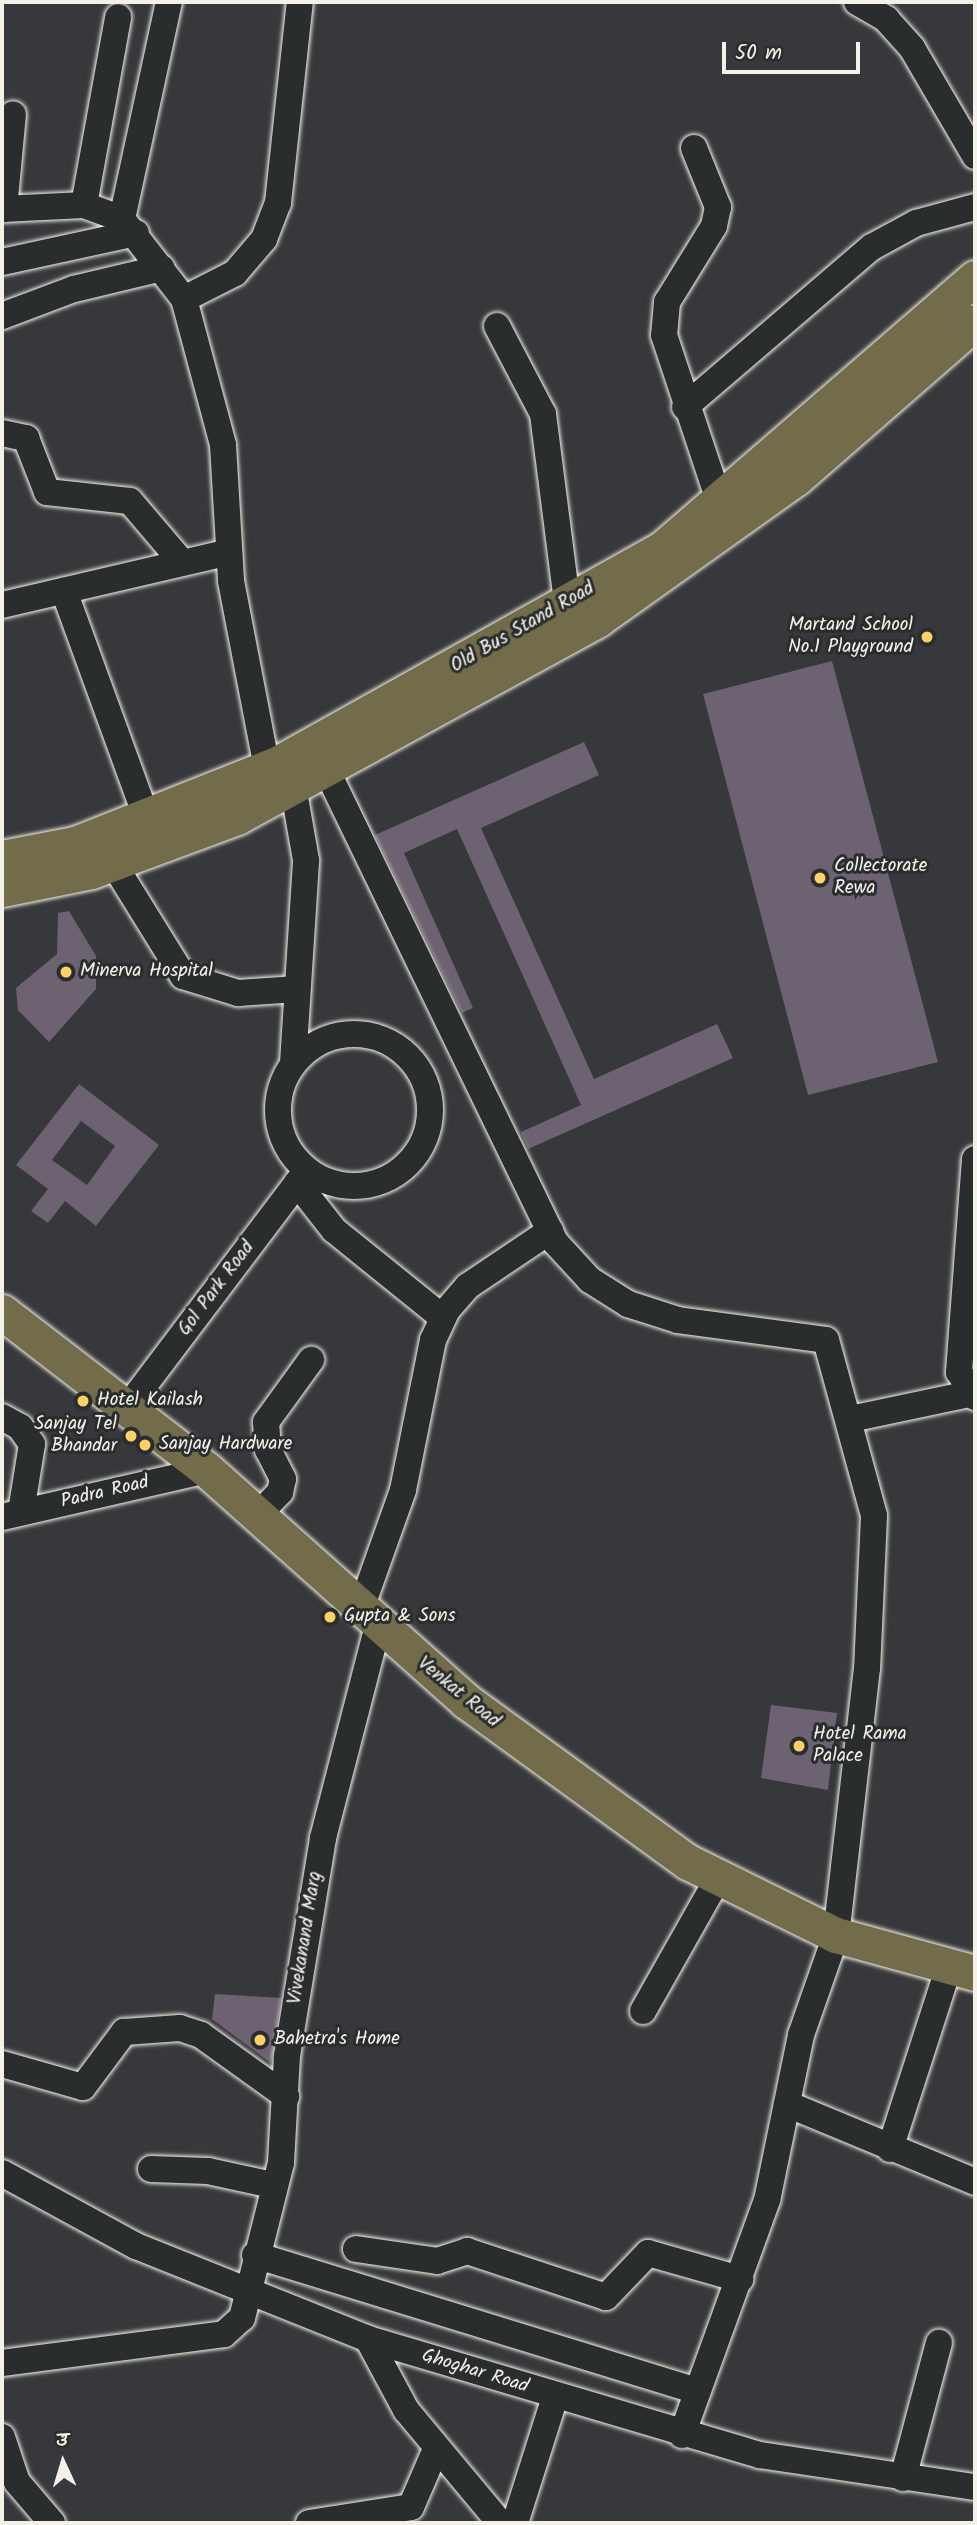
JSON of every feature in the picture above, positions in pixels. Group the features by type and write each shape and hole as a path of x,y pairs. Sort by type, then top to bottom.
{"main road":[{"name":"Old Bus Stand Road","path":"2,888 113,863 237,817 281,782 567,602 662,550 975,278"},
{"name":"Old Bus Stand Road","path":"2,858 75,844 146,816 281,782 326,767 618,606 796,478 975,323"},
{"name":"Venkat Road","path":"2,1312 208,1470 256,1517 369,1618 550,1767 717,1880 836,1935 962,1970"}],"street":[{"path":"129,226 169,2"},
{"path":"184,299 235,273 264,239 278,203 300,2"},
{"path":"857,2 886,19 912,48 975,156"},
{"path":"84,205 118,17"},
{"path":"13,114 3,209 84,205 129,226 184,299 223,445 229,552 281,782 306,860 293,1063 279,1090 277,1120 302,1177 334,1230 443,1318"},
{"path":"694,148 718,207 714,226 667,302 664,335 685,407 719,499"},
{"path":"685,407 873,247 916,223 975,207"},
{"path":"2,262 129,226"},
{"path":"2,316 74,289 162,268"},
{"path":"497,326 544,414 567,602"},
{"path":"2,433 26,438 47,492 130,501 181,561"},
{"path":"2,605 181,561 229,552"},
{"path":"64,591 146,816"},
{"path":"326,767 550,1231 590,1280 628,1304 678,1320 826,1340 850,1419 874,1516 875,1561 836,1935 801,2035 767,2200 682,2435"},
{"path":"113,863 183,976 238,993 297,989"},
{"path":"293,1063 325,1040 374,1035 401,1049 421,1071 430,1100 428,1130 415,1157 392,1176 363,1186 333,1184 302,1177"},
{"path":"850,1419 972,1396 959,1373 975,1158"},
{"name":"Gol Park Road","path":"127,1408 302,1177"},
{"name":"Vivekanand Marg","path":"2,2363 225,2334 238,2326 286,2134 286,2096 323,1838 369,1618 403,1490 433,1340 443,1318 468,1286 550,1231"},
{"path":"256,1517 280,1492 284,1479 268,1450 266,1422 311,1360"},
{"path":"2,1417 20,1427 32,1444 12,1514"},
{"name":"Padra Road","path":"12,1514 208,1470"},
{"path":"643,2011 717,1880"},
{"path":"890,2149 962,1970"},
{"path":"2,2064 83,2087 124,2032 180,2028 201,2035 286,2096"},
{"path":"787,2104 975,2182"},
{"path":"151,2169 208,2171 273,2185"},
{"name":"Ghoghar Road","path":"2,2173 136,2246 247,2294 368,2339 682,2435 760,2455 975,2487"},
{"path":"356,2249 437,2261 467,2251 606,2297 648,2253 740,2279"},
{"path":"255,2255 698,2391"},
{"path":"368,2339 436,2449 500,2523"},
{"path":"903,2477 939,2343"},
{"path":"515,2523 555,2397"},
{"path":"2,2437 17,2482 52,2523"},
{"path":"309,2523 407,2508 416,2512 436,2449"}],"building":[{"name":"Collectorate Rewa","path":"832,661 938,1062 808,1095 703,694"},
{"path":"584,742 599,775 481,828 594,1079 717,1024 733,1058 528,1149 521,1132 581,1105 457,829 404,853 473,1008 462,1013 375,835"},
{"name":"Minerva Hospital","path":"69,911 96,956 96,989 49,1042 18,1010 16,988 57,954 58,913"},
{"path":"79,1084 159,1145 96,1226 65,1201 48,1223 31,1211 48,1189 16,1165","holes":["81,1121 115,1146 87,1185 52,1160"]},
{"name":"Hotel Rama Palace","path":"771,1705 837,1713 828,1790 761,1778"},
{"name":"Bahetra's Home","path":"215,1994 281,1998 271,2063 212,2019"}],"place":[{"name":"Martand School No.1 Playground","path":"927,637"},
{"name":"Collectorate Rewa","path":"820,878"},
{"name":"Minerva Hospital","path":"66,972"},
{"name":"Hotel Kailash","path":"83,1401"},
{"name":"Sanjay Tel Bhandar","path":"131,1436"},
{"name":"Sanjay Hardware","path":"145,1445"},
{"name":"Gupta & Sons","path":"330,1617"},
{"name":"Hotel Rama Palace","path":"799,1746"},
{"name":"Bahetra's Home","path":"260,2040"}]}
